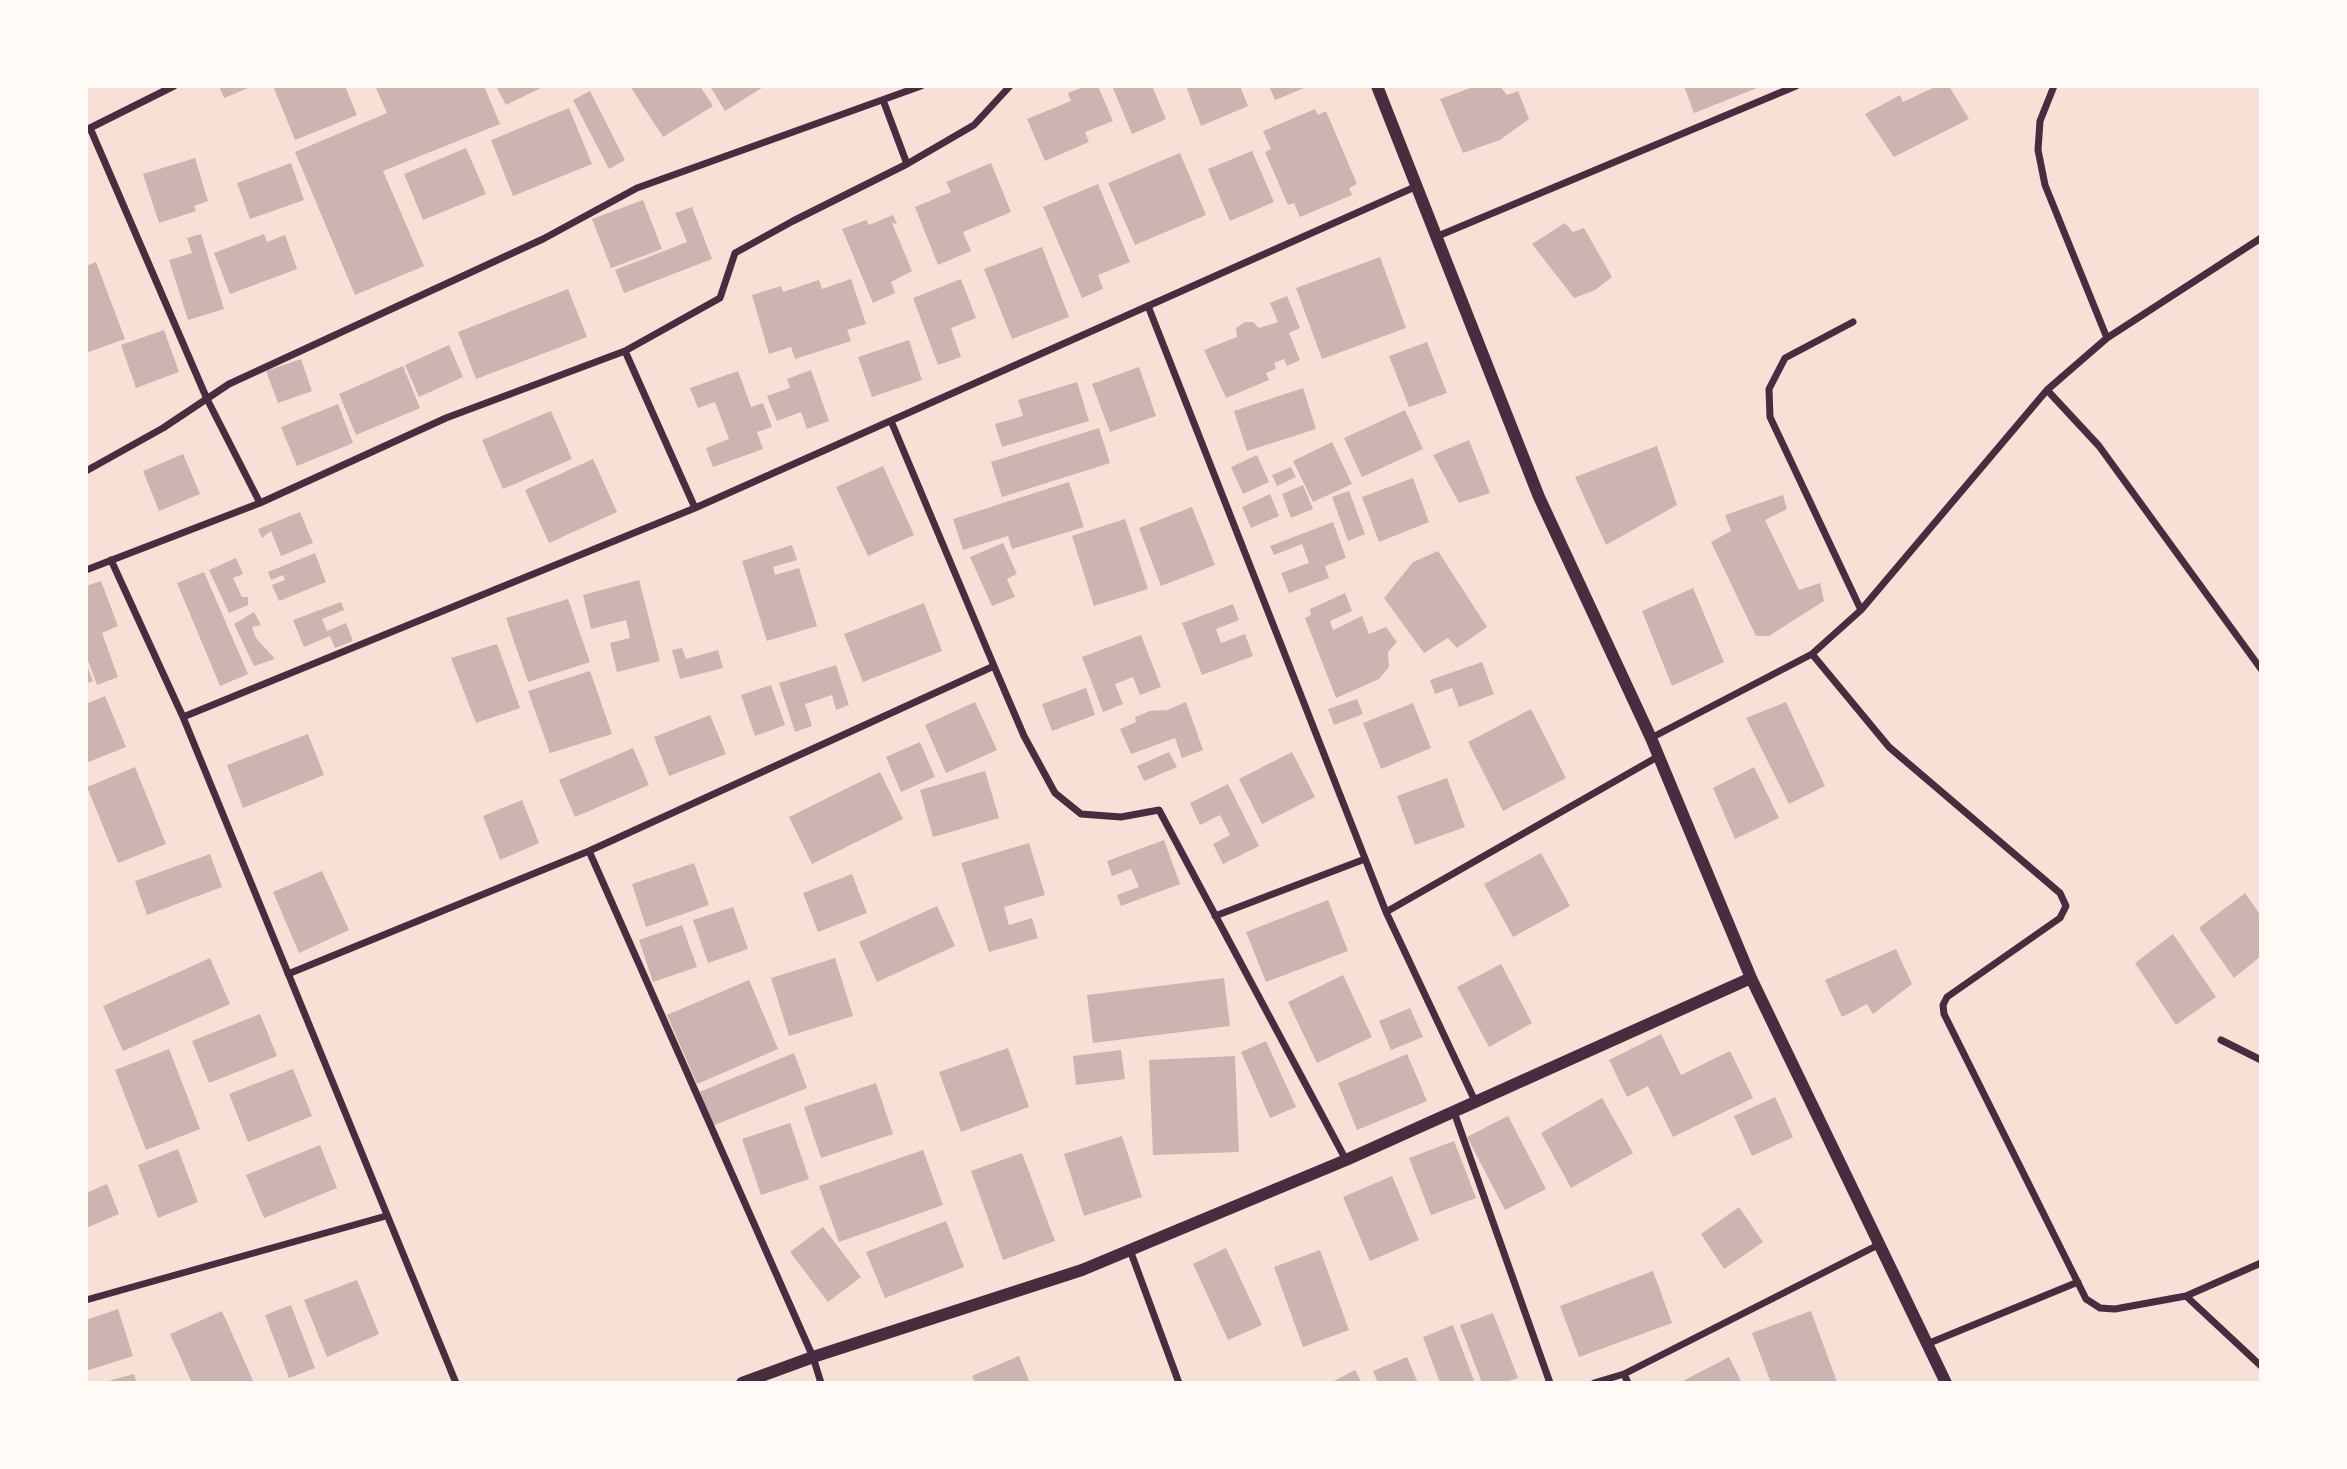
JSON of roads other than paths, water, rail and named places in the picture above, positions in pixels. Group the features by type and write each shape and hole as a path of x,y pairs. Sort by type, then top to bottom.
{"street":[{"path":"174,86 88,129 207,399 260,503"},
{"path":"86,471 250,373 542,239 578,217 637,188 921,86"},
{"path":"86,570 260,503 446,418 625,351 720,298 736,253 793,220 907,164 974,125 1010,86"},
{"path":"1377,86 1539,496 1659,756 1751,978 1946,1383"},
{"path":"1438,236 1797,86"},
{"path":"2054,86 2040,121 2038,150 2045,185 2107,338"},
{"path":"883,100 907,164"},
{"path":"183,717 695,508 1418,186"},
{"path":"1651,738 1812,654 1861,610 2047,390 2107,338 2261,238"},
{"path":"1148,306 1386,912 1475,1101"},
{"path":"1853,322 1785,358 1769,389 1770,417 1861,610"},
{"path":"625,351 695,508"},
{"path":"2047,390 2099,446 2261,670"},
{"path":"891,421 994,667 1055,793 1081,814 1121,817 1159,810 1346,1160"},
{"path":"111,560 183,717 456,1383"},
{"path":"1812,654 1904,762 2060,893 2066,906 2060,918 1947,997 1944,1014 2086,1299 2100,1308 2115,1309 2186,1296 2261,1264"},
{"path":"288,974 589,850 994,667"},
{"path":"1386,912 1659,756"},
{"path":"589,850 813,1357 821,1383"},
{"path":"1215,916 1365,859"},
{"path":"742,1383 813,1357 1082,1270 1130,1251 1346,1160 1751,978"},
{"path":"2221,1040 2261,1060"},
{"path":"1454,1112 1550,1383"},
{"path":"86,1300 386,1216"},
{"path":"1594,1383 1623,1374 1880,1244"},
{"path":"1130,1251 1179,1383"},
{"path":"1927,1344 2078,1282"},
{"path":"2186,1296 2261,1366"},
{"path":"1623,1374 1628,1383"}]}
